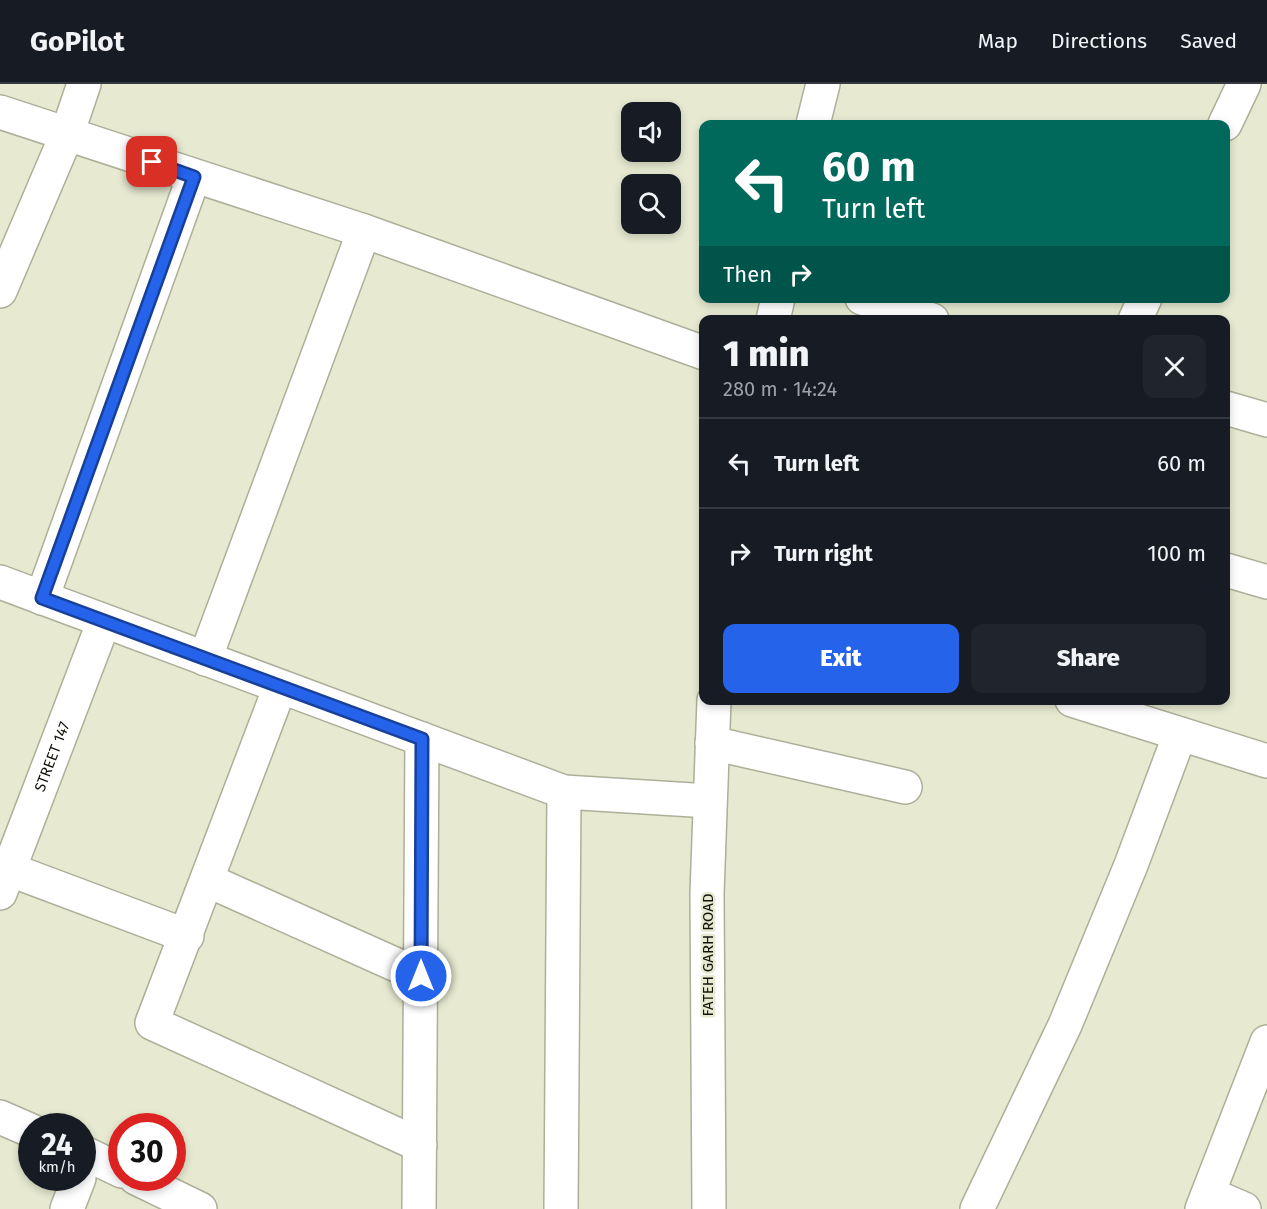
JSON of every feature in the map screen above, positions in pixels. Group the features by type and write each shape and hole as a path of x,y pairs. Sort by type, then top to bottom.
{"street":[{"path":"0,291 67,134 84,84"},
{"path":"814,120 822,84"},
{"path":"1228,120 1244,84"},
{"path":"0,112 364,231 699,351"},
{"path":"42,598 194,177"},
{"path":"205,659 364,231"},
{"path":"878,303 916,315"},
{"path":"1230,409 1267,420"},
{"path":"1230,571 1267,582"},
{"path":"0,582 564,792 709,801"},
{"name":"STREET 147","path":"3,876 104,621"},
{"path":"280,687 152,1023 420,1145"},
{"name":"FATEH GARH ROAD","path":"709,1209 709,801 714,705"},
{"path":"1088,705 1267,761"},
{"path":"977,1209 1065,1025 1131,865 1180,734"},
{"path":"419,1209 422,739"},
{"path":"712,743 905,787"},
{"path":"561,1209 564,792"},
{"path":"3,876 187,936"},
{"path":"207,880 421,976"},
{"path":"1244,1209 1206,1201 1267,1042"},
{"path":"0,1117 18,1125"},
{"path":"67,1209 73,1191"},
{"path":"163,1191 200,1209"}],"route":[{"path":"152,162 194,177 42,598 422,739 421,976"}]}
